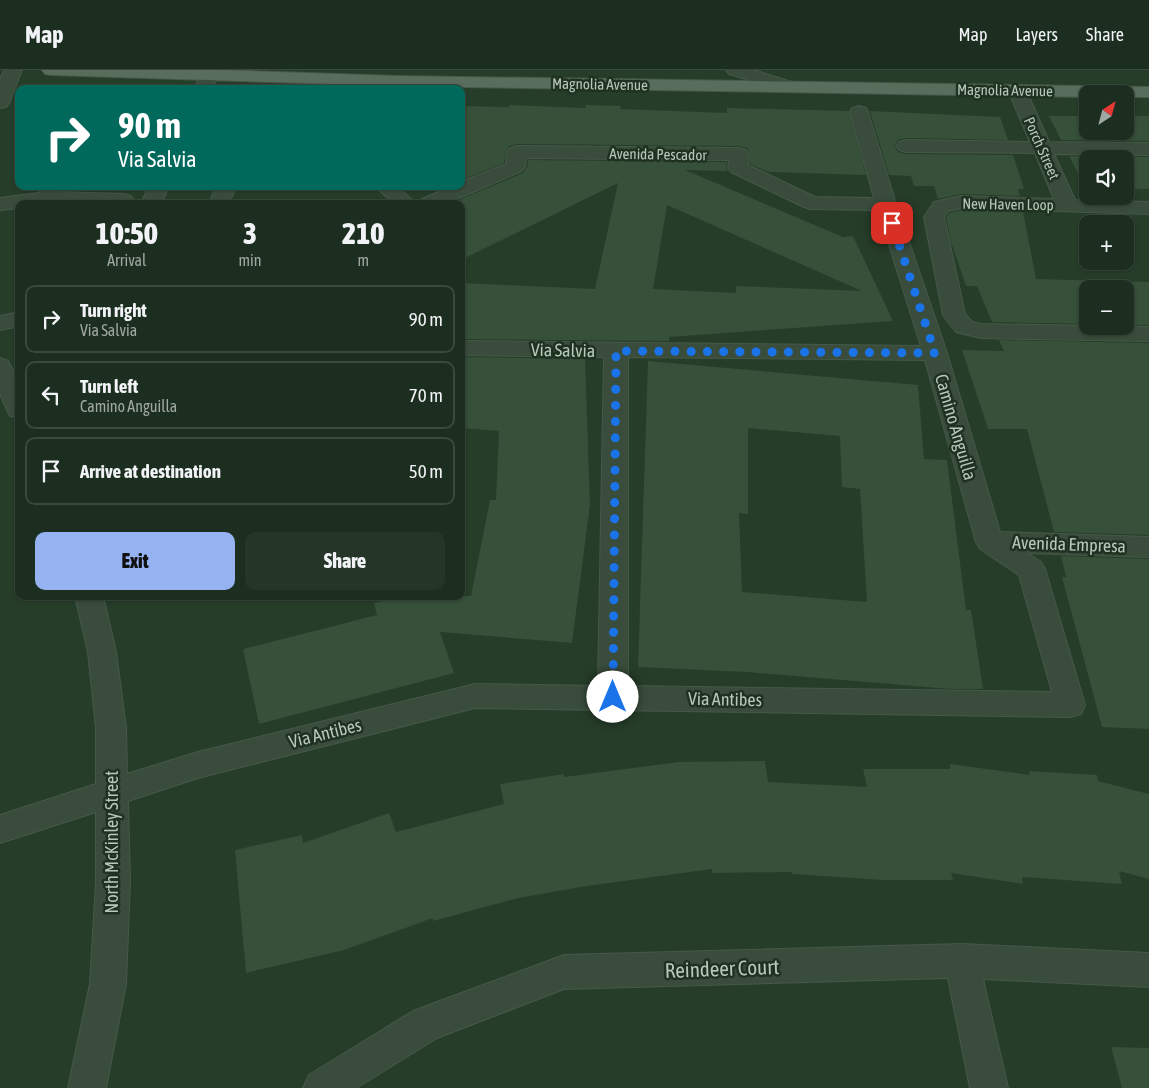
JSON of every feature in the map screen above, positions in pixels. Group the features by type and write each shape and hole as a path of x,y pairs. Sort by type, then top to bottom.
{"main road":[{"name":"Magnolia Avenue","path":"50,70 206,82 348,80 397,85"},
{"path":"348,80 463,70"},
{"name":"Magnolia Avenue","path":"465,85 1149,92"}],"street":[{"path":"0,103 13,70"},
{"path":"735,70 789,87"},
{"name":"Porch Street","path":"1016,90 1067,206"},
{"name":"Camino Anguilla","path":"859,112 886,204 935,353 989,542"},
{"path":"906,146 1149,149"},
{"name":"Avenida Pescador","path":"465,188 515,167 517,152 739,154 738,168 811,203 886,204"},
{"path":"390,190 401,200"},
{"name":"Avenida Pescador","path":"437,200 460,190"},
{"path":"26,200 51,196 124,200"},
{"path":"0,204 15,202"},
{"name":"New Haven Loop","path":"1149,208 961,202 941,206 934,217 954,316 964,327 981,331 1149,334"},
{"path":"0,323 15,320"},
{"name":"Via Salvia","path":"465,348 935,353"},
{"path":"613,697 616,351"},
{"path":"0,366 15,401"},
{"name":"Via Antibes","path":"0,829 198,765 476,696 1070,704 1031,569 989,542"},
{"name":"Avenida Empresa","path":"989,542 1149,547"},
{"name":"North McKinley Street","path":"87,1088 108,984 113,881 111,728 102,652 90,600"},
{"path":"962,961 989,1088"},
{"name":"Reindeer Court","path":"322,1088 426,1024 564,972 962,961 1149,970"}],"building":[{"path":"509,105 585,108 586,105 621,106 620,109 727,113 727,108 849,111 866,175 768,172 750,164 750,153 747,148 739,146 517,144 509,146 504,163 465,178 465,106 509,107"},
{"path":"870,111 1000,117 1008,140 906,138 898,140 894,146 898,152 906,154 1013,155 1024,189 1018,189 1020,196 961,194 938,199 934,186 914,186 911,176 889,175"},
{"path":"1049,116 1079,116 1079,140 1134,140 1134,116 1149,116 1149,141 1061,140"},
{"path":"1069,156 1079,156 1079,175"},
{"path":"1134,157 1149,157 1149,189 1134,189"},
{"path":"528,160 727,162 726,168 728,171 685,170 843,237 853,236 893,321 669,337 669,341 465,339 465,283 595,289 618,183 465,258 465,200 461,199 523,173 527,167","holes":["667,205 862,291 736,286 736,293 653,289"]},
{"path":"961,210 1023,212 1036,279 1079,280 1079,324 992,322 977,286 966,286 951,242 946,217 949,213"},
{"path":"1134,282 1149,282 1149,325 1134,325"},
{"path":"999,340 1149,343 1149,535 1054,532 1027,429 988,429 962,350 1004,351"},
{"path":"465,357 585,359 590,505 572,643 440,632 454,673 259,724 243,649 377,615 374,603 386,600 465,600 465,596 471,596 490,500 496,500 499,431 465,428"},
{"path":"648,361 918,385 924,459 947,460 966,610 971,610 983,689 950,689 746,672 638,667","holes":["748,428 840,436 842,487 860,489 867,602 742,592 739,513 748,514"]},
{"path":"1061,556 1149,559 1149,729 1102,727 1062,577 1066,577"},
{"path":"765,761 768,782 867,787 863,769 950,769 950,764 1030,775 1029,771 1097,775 1098,781 1149,794 1149,879 1119,871 1122,884 1022,877 1023,884 951,873 953,880 883,880 792,874 792,872 712,873 712,869 587,886 518,898 433,921 433,918 344,950 246,973 235,850 302,835 303,843 389,813 396,832 504,804 500,784 564,774 564,777 679,762"},
{"path":"1111,1047 1149,1048 1149,1088 1122,1088"}],"route":[{"path":"613,697 616,351 935,353 892,223"}]}
